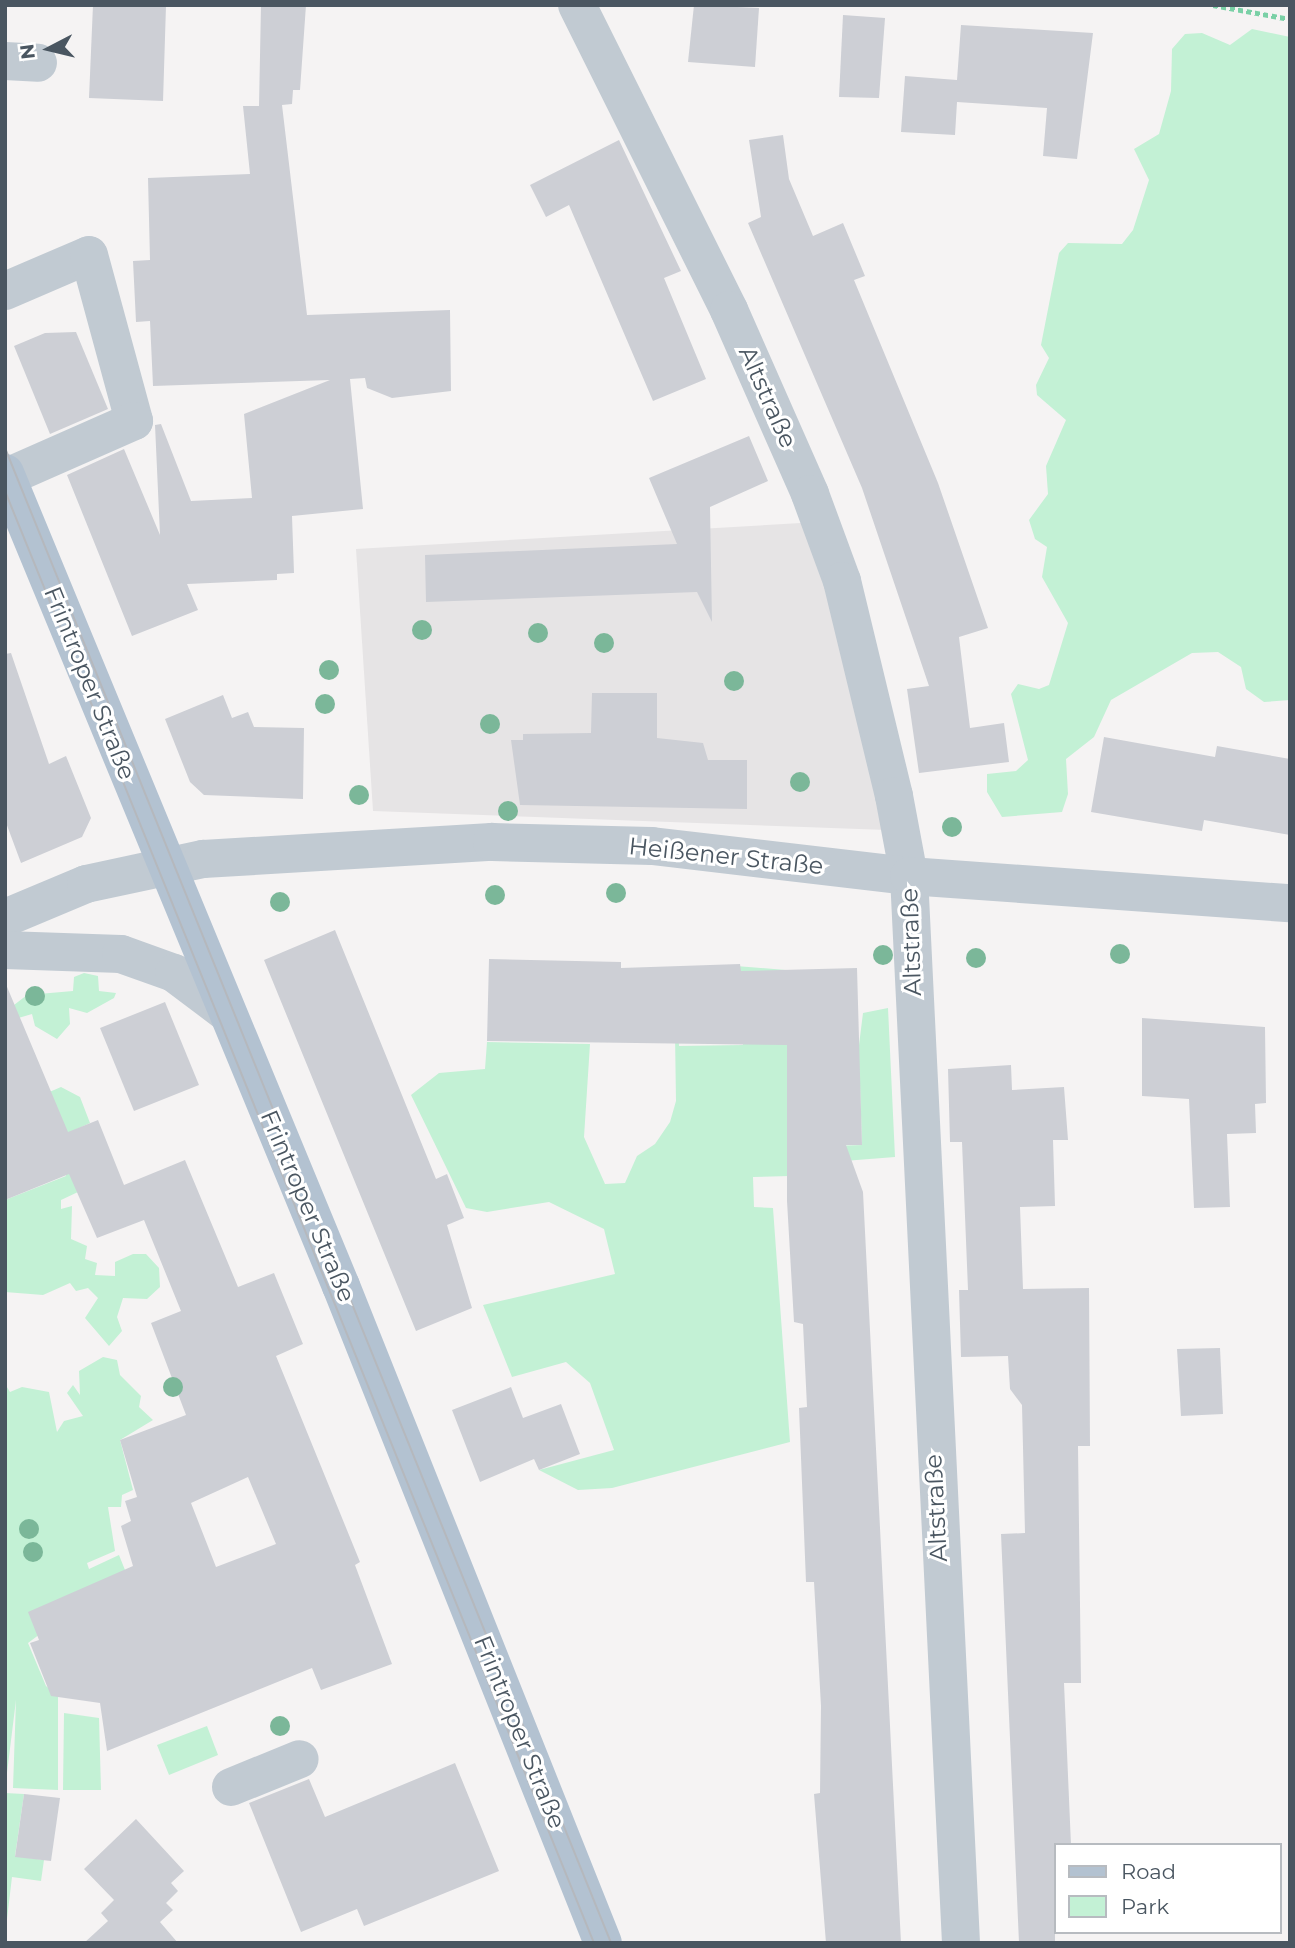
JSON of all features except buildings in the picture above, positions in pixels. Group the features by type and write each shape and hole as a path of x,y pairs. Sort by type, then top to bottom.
{"main road":[{"name":"Frintroper Straße","path":"6,475 603,1943"}],"street":[{"name":"Altstraße","path":"577,5 729,310 810,494 863,659 909,876 961,1943"},
{"path":"5,290 89,255 134,421 6,475"},
{"name":"Heißener Straße","path":"5,918 86,884 163,865 346,848 563,842 909,876 1290,903"},
{"path":"5,950 121,954 174,973 227,1013"},
{"path":"232,1787 300,1759"}],"path":[{"path":"1213,5 1290,19"}],"shaded area":[{"path":"818,522 887,830 373,811 356,549"}],"green space":[{"path":"1252,29 1290,37 1290,700 1264,702 1246,689 1241,667 1218,652 1192,653 1111,700 1094,737 1066,759 1068,794 1062,812 1002,817 987,792 987,774 1016,771 1028,760 1011,694 1018,684 1039,689 1049,685 1068,623 1042,577 1047,547 1035,539 1029,520 1048,494 1046,466 1066,420 1037,395 1036,385 1049,358 1041,345 1059,253 1068,243 1122,244 1133,230 1149,180 1134,149 1159,134 1171,91 1172,49 1185,34 1202,33 1230,45"},
{"path":"674,966 679,1046 743,1045 736,966 786,970 787,1046 859,1045 863,1013 888,1008 895,1157 806,1164 803,1147 862,1145 860,1085 790,1088 790,1176 753,1177 754,1207 773,1208 790,1442 612,1488 578,1490 539,1470 614,1450 590,1383 566,1362 512,1377 483,1305 615,1274 604,1229 549,1202 487,1212 466,1208 411,1095 439,1073 485,1069 487,1042 590,1044 584,1137 605,1184 625,1183 637,1156 655,1144 670,1122 676,1101"},
{"path":"84,973 98,976 99,991 116,993 114,998 87,1013 69,1008 70,1024 57,1039 35,1026 32,1014 15,1019 14,1005 27,995 73,991 74,977"},
{"path":"61,1087 80,1097 90,1123 66,1134 78,1192 61,1200 61,1209 72,1206 71,1239 87,1246 85,1259 97,1263 95,1275 115,1276 115,1262 133,1254 146,1254 159,1268 160,1287 147,1299 123,1298 117,1317 122,1331 109,1346 85,1318 98,1298 88,1288 76,1291 70,1283 43,1295 5,1292 5,1200 66,1176 47,1093"},
{"path":"103,1357 117,1360 120,1375 141,1396 139,1407 153,1420 120,1440 133,1490 122,1495 121,1507 108,1507 115,1551 87,1563 89,1569 119,1555 125,1570 28,1643 46,1686 58,1696 58,1790 13,1788 16,1700 5,1789 5,1384 10,1392 22,1387 49,1392 57,1432 64,1421 83,1416 67,1393 73,1385 80,1395 79,1371"},
{"path":"64,1713 99,1718 101,1790 63,1790"},
{"path":"207,1726 218,1755 169,1775 157,1745"},
{"path":"5,1793 24,1794 15,1856 44,1860 41,1881 12,1877 5,1936"}],"tram line":[{"path":"5,448 611,1943"},
{"path":"5,491 594,1943"}]}
